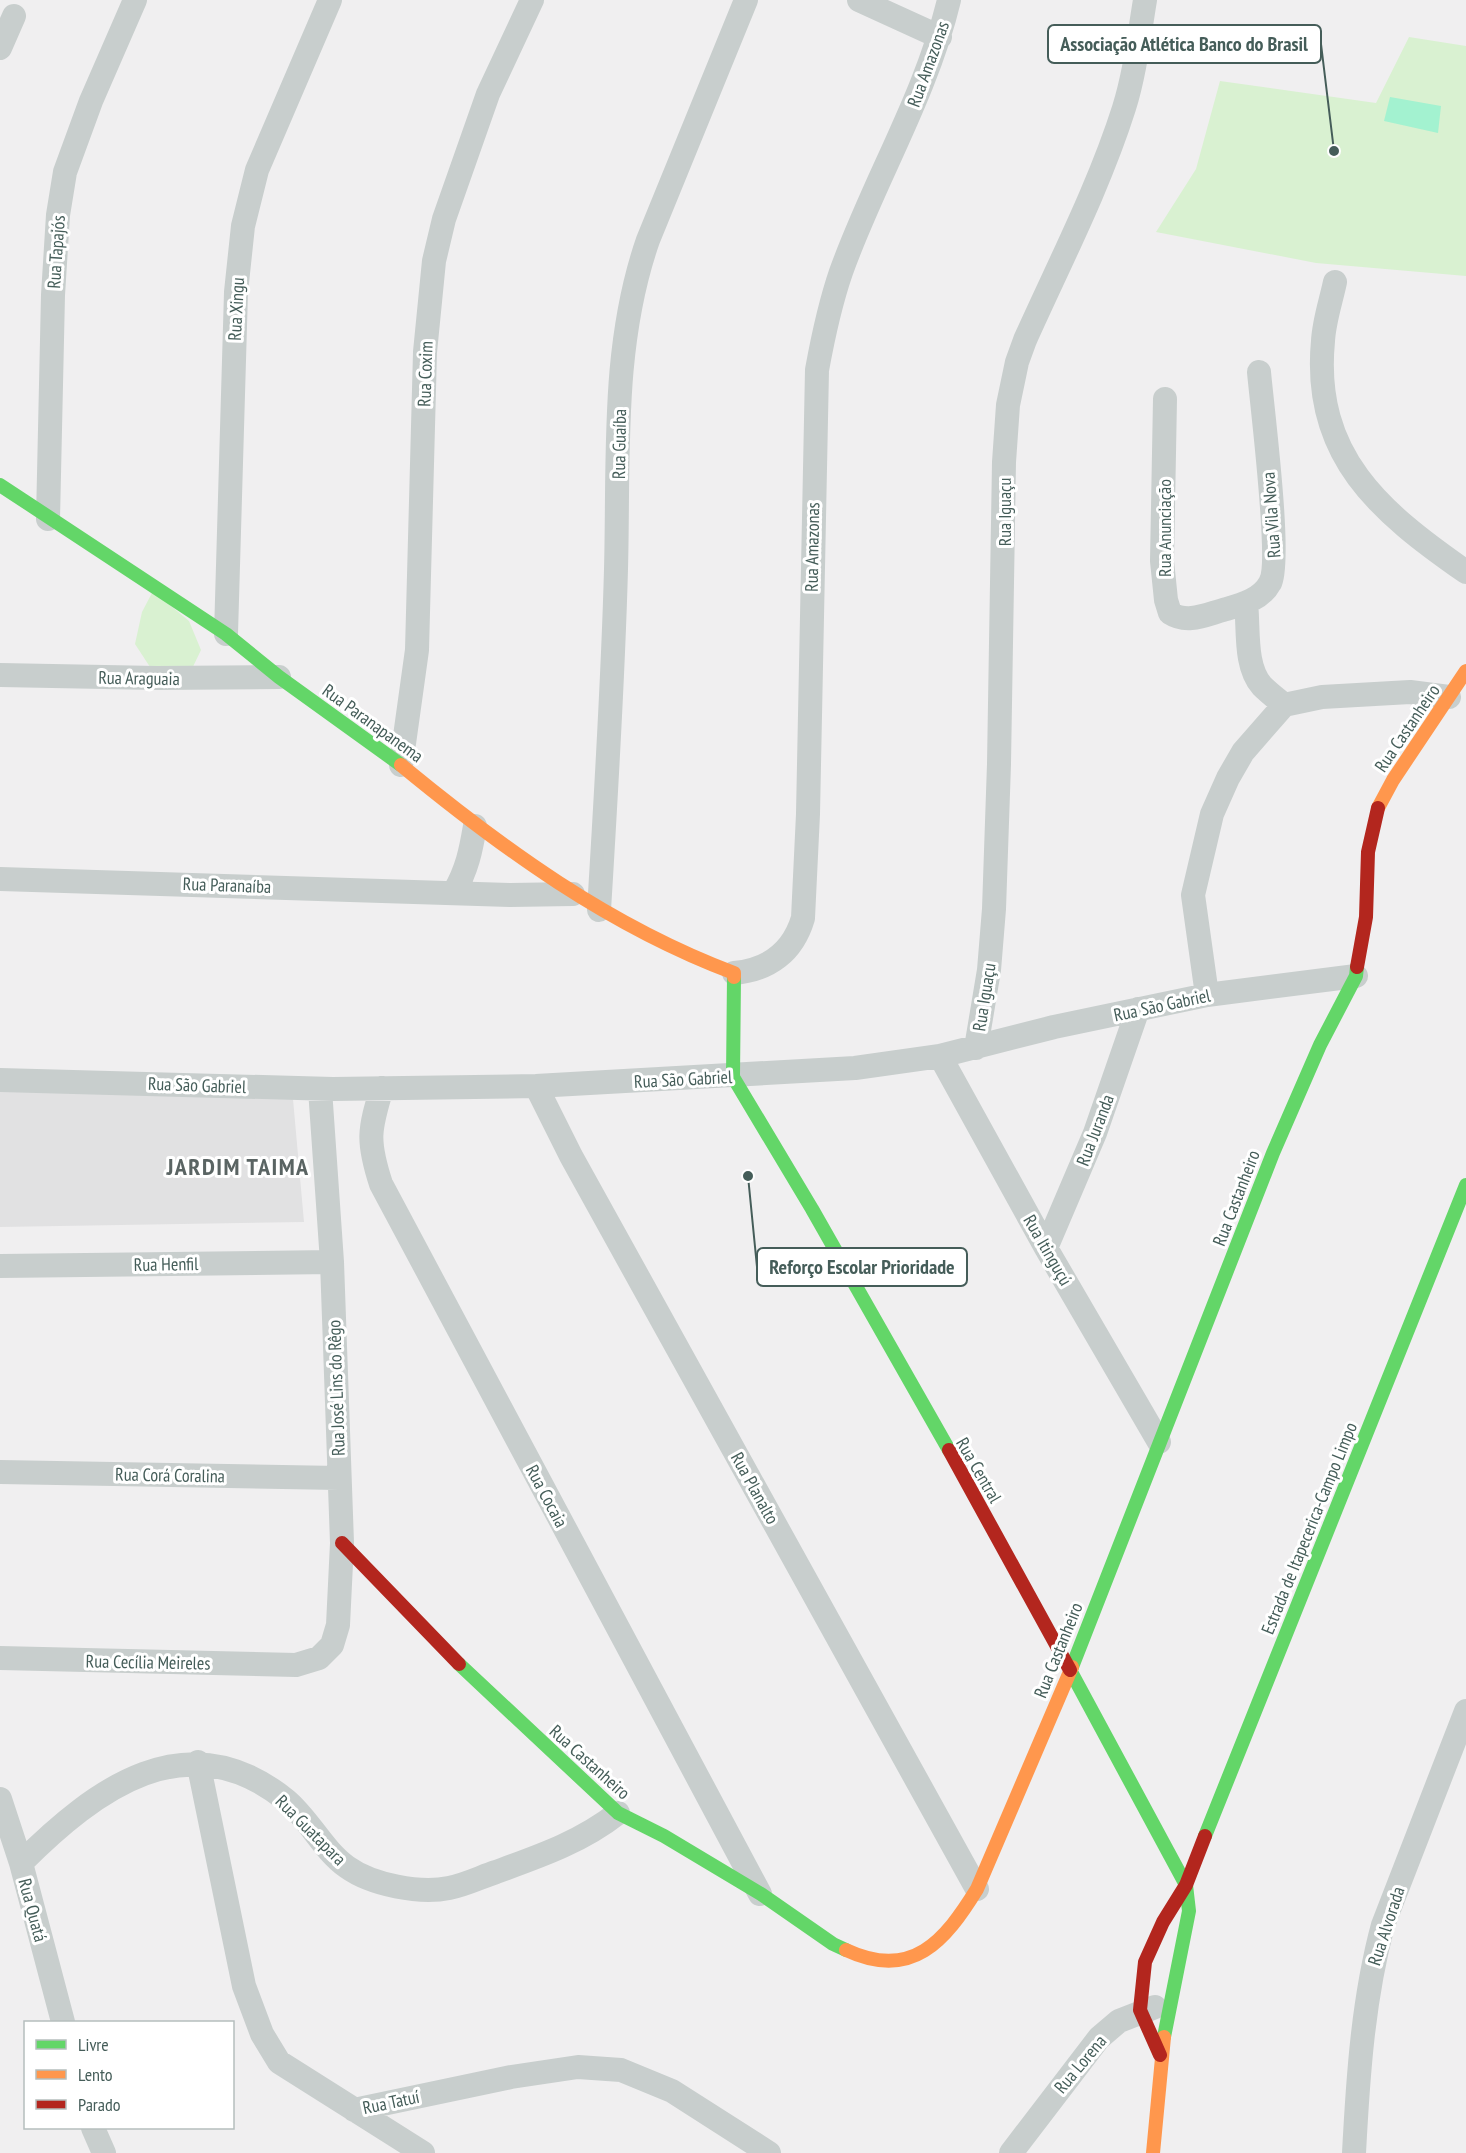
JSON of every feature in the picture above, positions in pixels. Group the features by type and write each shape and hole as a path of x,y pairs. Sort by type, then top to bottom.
{"street":[{"name":"Rua Tapajós","path":"48,519 53,295 58,215 65,172 135,0"},
{"name":"Rua Xingu","path":"226,634 236,292 243,226 257,170 330,0"},
{"name":"Rua Coxim","path":"402,765 417,650 425,352 434,261 444,219 488,94 532,0"},
{"name":"Rua Guaíba","path":"599,910 613,682 619,408 628,312 634,280 648,240 746,0"},
{"path":"860,0 940,37"},
{"name":"Rua Amazonas","path":"734,973 751,972 769,965 787,949 799,933 803,918 807,861 817,370 824,334 841,274 916,100 940,37 949,0"},
{"name":"Rua Iguaçu","path":"976,1048 990,970 994,909 1000,728 1004,462 1008,405 1017,362 1025,340 1095,183 1124,109 1133,75 1145,0"},
{"path":"0,48 14,15"},
{"path":"1335,282 1323,340 1322,375 1324,399 1336,440 1353,471 1378,504 1411,533 1466,572"},
{"name":"Rua Vila Nova","path":"1246,603 1265,591 1271,582 1274,570 1259,372"},
{"name":"Rua Anunciação","path":"1165,399 1162,561 1166,600 1170,613 1189,619 1246,603"},
{"name":"Rua Paranapanema","path":"0,485 48,519 124,565 226,634 279,677 402,765 475,826 573,894 681,953 734,973"},
{"path":"1246,603 1249,650 1254,671 1261,685 1284,705"},
{"name":"Rua Castanheiro","path":"342,1543 473,1678 618,1813 664,1836 760,1894 833,1944 863,1958 897,1960 922,1953 940,1941 956,1923 977,1889 1070,1671 1273,1153 1320,1045 1356,976 1366,917 1368,852 1376,811 1393,780 1466,671"},
{"name":"Rua Araguaia","path":"0,675 157,678 279,677"},
{"path":"1207,995 1193,895 1209,825 1228,778 1243,752 1284,705 1322,697 1410,692 1449,697"},
{"path":"454,892 467,866 475,826"},
{"name":"Rua Paranaíba","path":"0,879 573,894"},
{"path":"733,1077 734,973"},
{"name":"Rua São Gabriel","path":"0,1080 320,1089 536,1086 733,1077 855,1068 940,1056 1207,995 1356,976"},
{"name":"Rua Juranda","path":"1046,1248 1095,1133 1138,1010"},
{"name":"Rua Itinguçú","path":"940,1056 1046,1248 1159,1442"},
{"name":"Rua Central","path":"733,1077 812,1209 1019,1575 1185,1885"},
{"name":"Rua Planalto","path":"536,1086 571,1156 977,1889"},
{"name":"Rua Cocaia","path":"382,1088 369,1135 372,1156 381,1184 760,1894"},
{"name":"Rua José Lins do Rêgo","path":"296,1665 319,1658 332,1645 338,1625 342,1543 332,1262 320,1089"},
{"name":"Estrada de Itapecerica-Campo Limpo","path":"1160,2055 1140,2010 1145,1962 1163,1922 1185,1885 1466,1185"},
{"name":"Rua Henfil","path":"0,1266 332,1262"},
{"name":"Rua Corá Coralina","path":"0,1472 339,1478"},
{"name":"Rua Cecília Meireles","path":"0,1659 296,1665"},
{"name":"Rua Alvorada","path":"1354,2153 1368,1993 1374,1959 1383,1925 1466,1711"},
{"name":"Rua Guatapara","path":"21,1863 51,1833 97,1798 126,1780 163,1767 198,1762 248,1775 287,1801 347,1867 371,1878 426,1889 448,1888 562,1849 597,1830 618,1813"},
{"name":"Rua Tatuí","path":"198,1762 243,1986 262,2034 279,2062 354,2110 511,2077 578,2067 621,2070 672,2091 769,2153"},
{"name":"Rua Quatá","path":"0,1798 21,1863 63,2021"},
{"name":"Estrada de Itapecerica-Campo Limpo","path":"1153,2153 1160,2055 1189,1911 1185,1885"},
{"name":"Rua Lorena","path":"1011,2153 1100,2038 1119,2021 1140,2010 1170,2003"},
{"path":"354,2110 423,2153"},
{"path":"94,2129 104,2153"}],"shaded area":[{"path":"1409,37 1466,46 1466,276 1316,263 1156,232 1196,169 1220,81 1376,103"},
{"path":"1390,97 1441,106 1438,133 1384,121"},
{"path":"153,591 189,621 201,650 189,675 150,667 135,644 142,612"},
{"path":"0,1090 293,1099 304,1222 0,1227"}],"traffic: fast":[{"path":"0,485 226,634 279,677 401,765"},
{"path":"1072,1667 1273,1153 1320,1045 1356,976 1357,967"},
{"path":"734,977 733,1077 812,1209 949,1450"},
{"path":"1205,1836 1466,1185"},
{"path":"459,1664 618,1813 664,1836 761,1894 833,1944 846,1950"},
{"path":"1070,1670 1186,1885 1189,1911 1164,2037"}],"traffic: slow":[{"path":"1378,808 1393,780 1466,671"},
{"path":"401,765 478,826 559,883 644,932 734,973 734,977"},
{"path":"846,1950 869,1958 890,1961 908,1958 924,1951 952,1925 977,1889 1072,1667"},
{"path":"1153,2153 1164,2037"}],"traffic: jam":[{"path":"1357,967 1366,917 1368,852 1378,808"},
{"path":"949,1450 1070,1670"},
{"path":"342,1543 459,1664"},
{"path":"1160,2055 1140,2010 1145,1962 1163,1922 1186,1885 1205,1836"}],"place":[{"name":"Associação Atlética Banco do Brasil","path":"1334,151"},
{"name":"Reforço Escolar Prioridade","path":"748,1176"}],"district":[{"name":"JARDIM TAIMA","path":"238,1166"}]}
